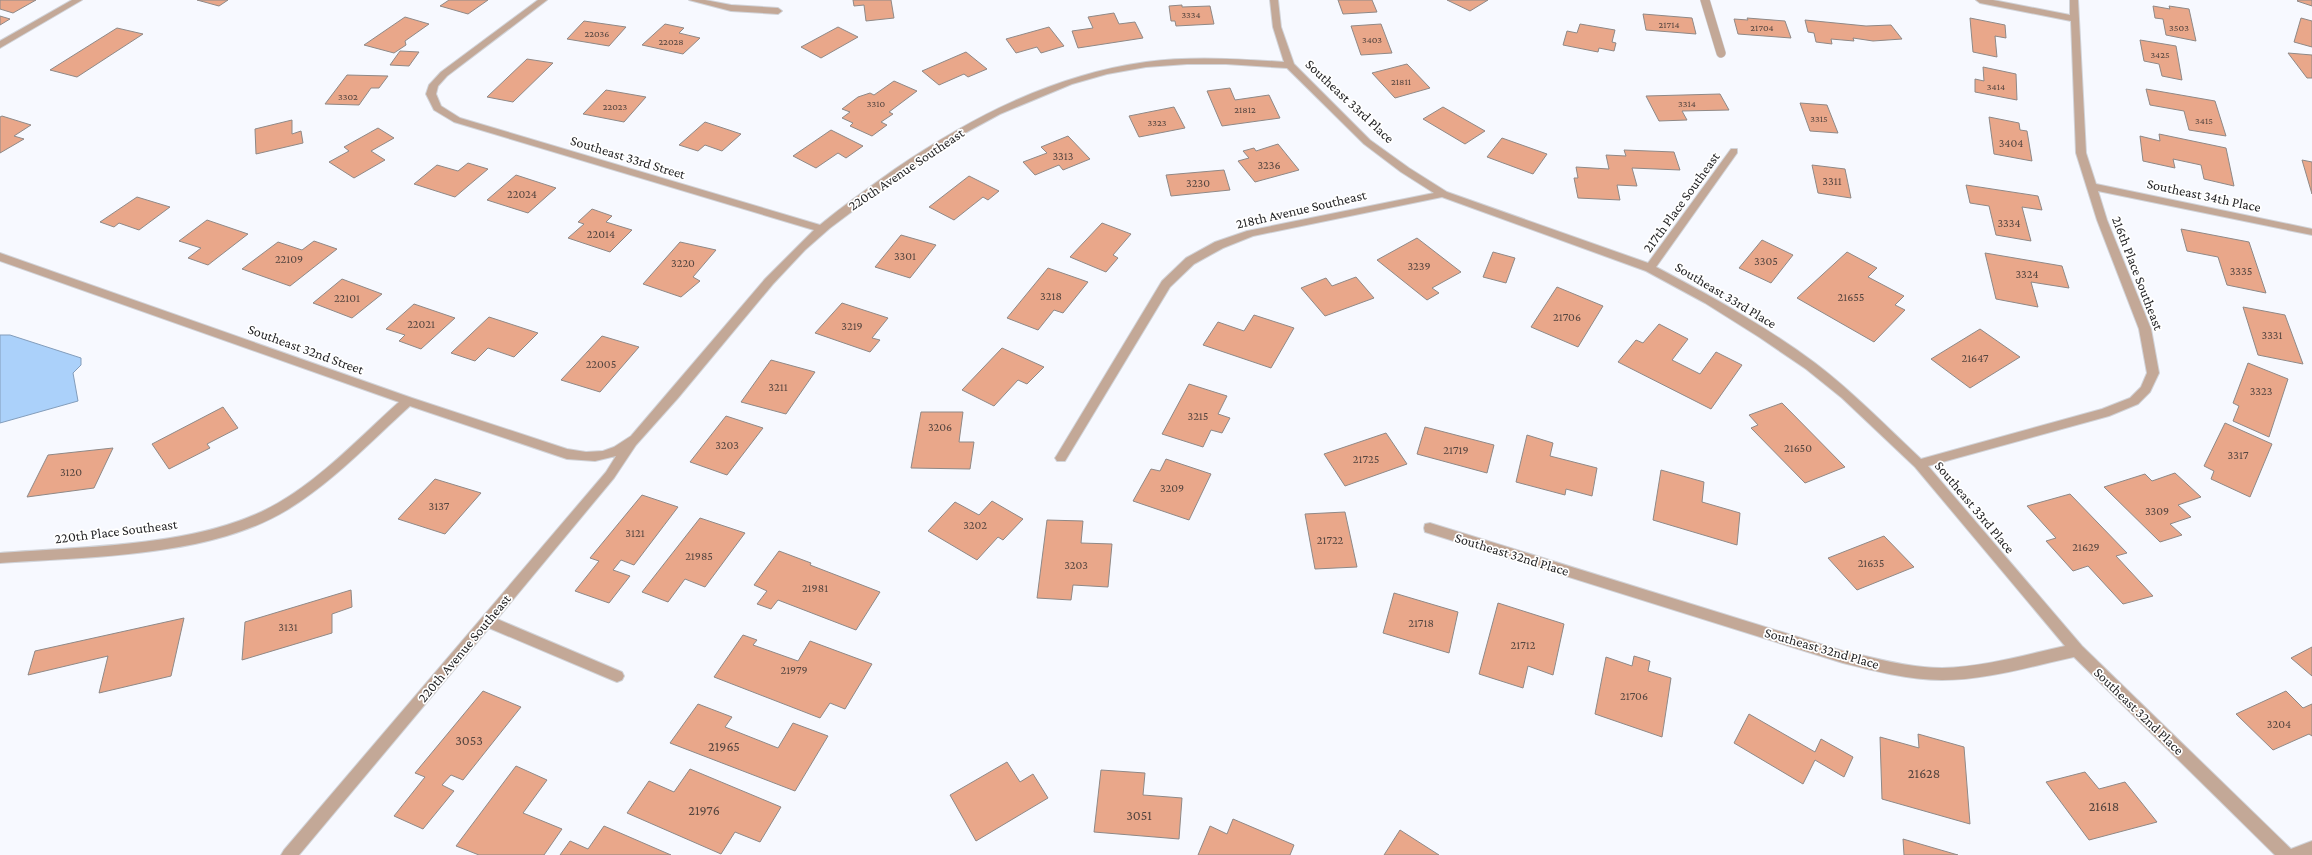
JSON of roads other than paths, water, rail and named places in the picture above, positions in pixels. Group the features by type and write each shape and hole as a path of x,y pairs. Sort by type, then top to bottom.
{"street":[{"path":"0,45 78,0"},
{"name":"Southeast 33rd Street","path":"543,0 444,74 434,85 431,94 437,108 457,120 821,229"},
{"path":"694,0 731,8 778,11"},
{"path":"1274,0 1277,27 1290,65"},
{"path":"1980,0 2076,19"},
{"name":"216th Place Southeast","path":"1919,464 2105,413 2134,401 2146,389 2153,373 2145,329 2102,220 2081,153 2074,0"},
{"name":"220th Avenue Southeast","path":"289,855 610,475 635,439 788,261 821,229 846,209 928,151 1001,109 1050,88 1093,75 1140,66 1186,61 1232,61 1290,65"},
{"name":"Southeast 33rd Place","path":"1290,65 1367,142 1405,170 1443,194 1650,268 1709,300 1810,366 1846,395 1919,464 2077,650"},
{"name":"217th Place Southeast","path":"1650,268 1734,151"},
{"name":"Southeast 34th Place","path":"2091,186 2312,232"},
{"name":"218th Avenue Southeast","path":"1061,458 1166,284 1190,261 1219,244 1251,233 1443,194"},
{"name":"Southeast 32nd Street","path":"0,256 408,401 567,454 588,458 604,456"},
{"name":"220th Place Southeast","path":"0,558 149,546 215,533 253,520 282,507 313,484 408,401"},
{"name":"220th Avenue Southeast","path":"604,456 620,450 635,439"},
{"name":"Southeast 32nd Place","path":"1430,528 1842,657 1885,666 1941,674 1965,672 2077,650 2286,855"},
{"path":"488,621 617,676"},
{"path":"2295,855 2312,849"}],"lane":[{"path":"1704,0 1721,53"}],"water":[{"path":"0,335 10,335 81,358 81,365 73,373 78,401 0,423"}]}
